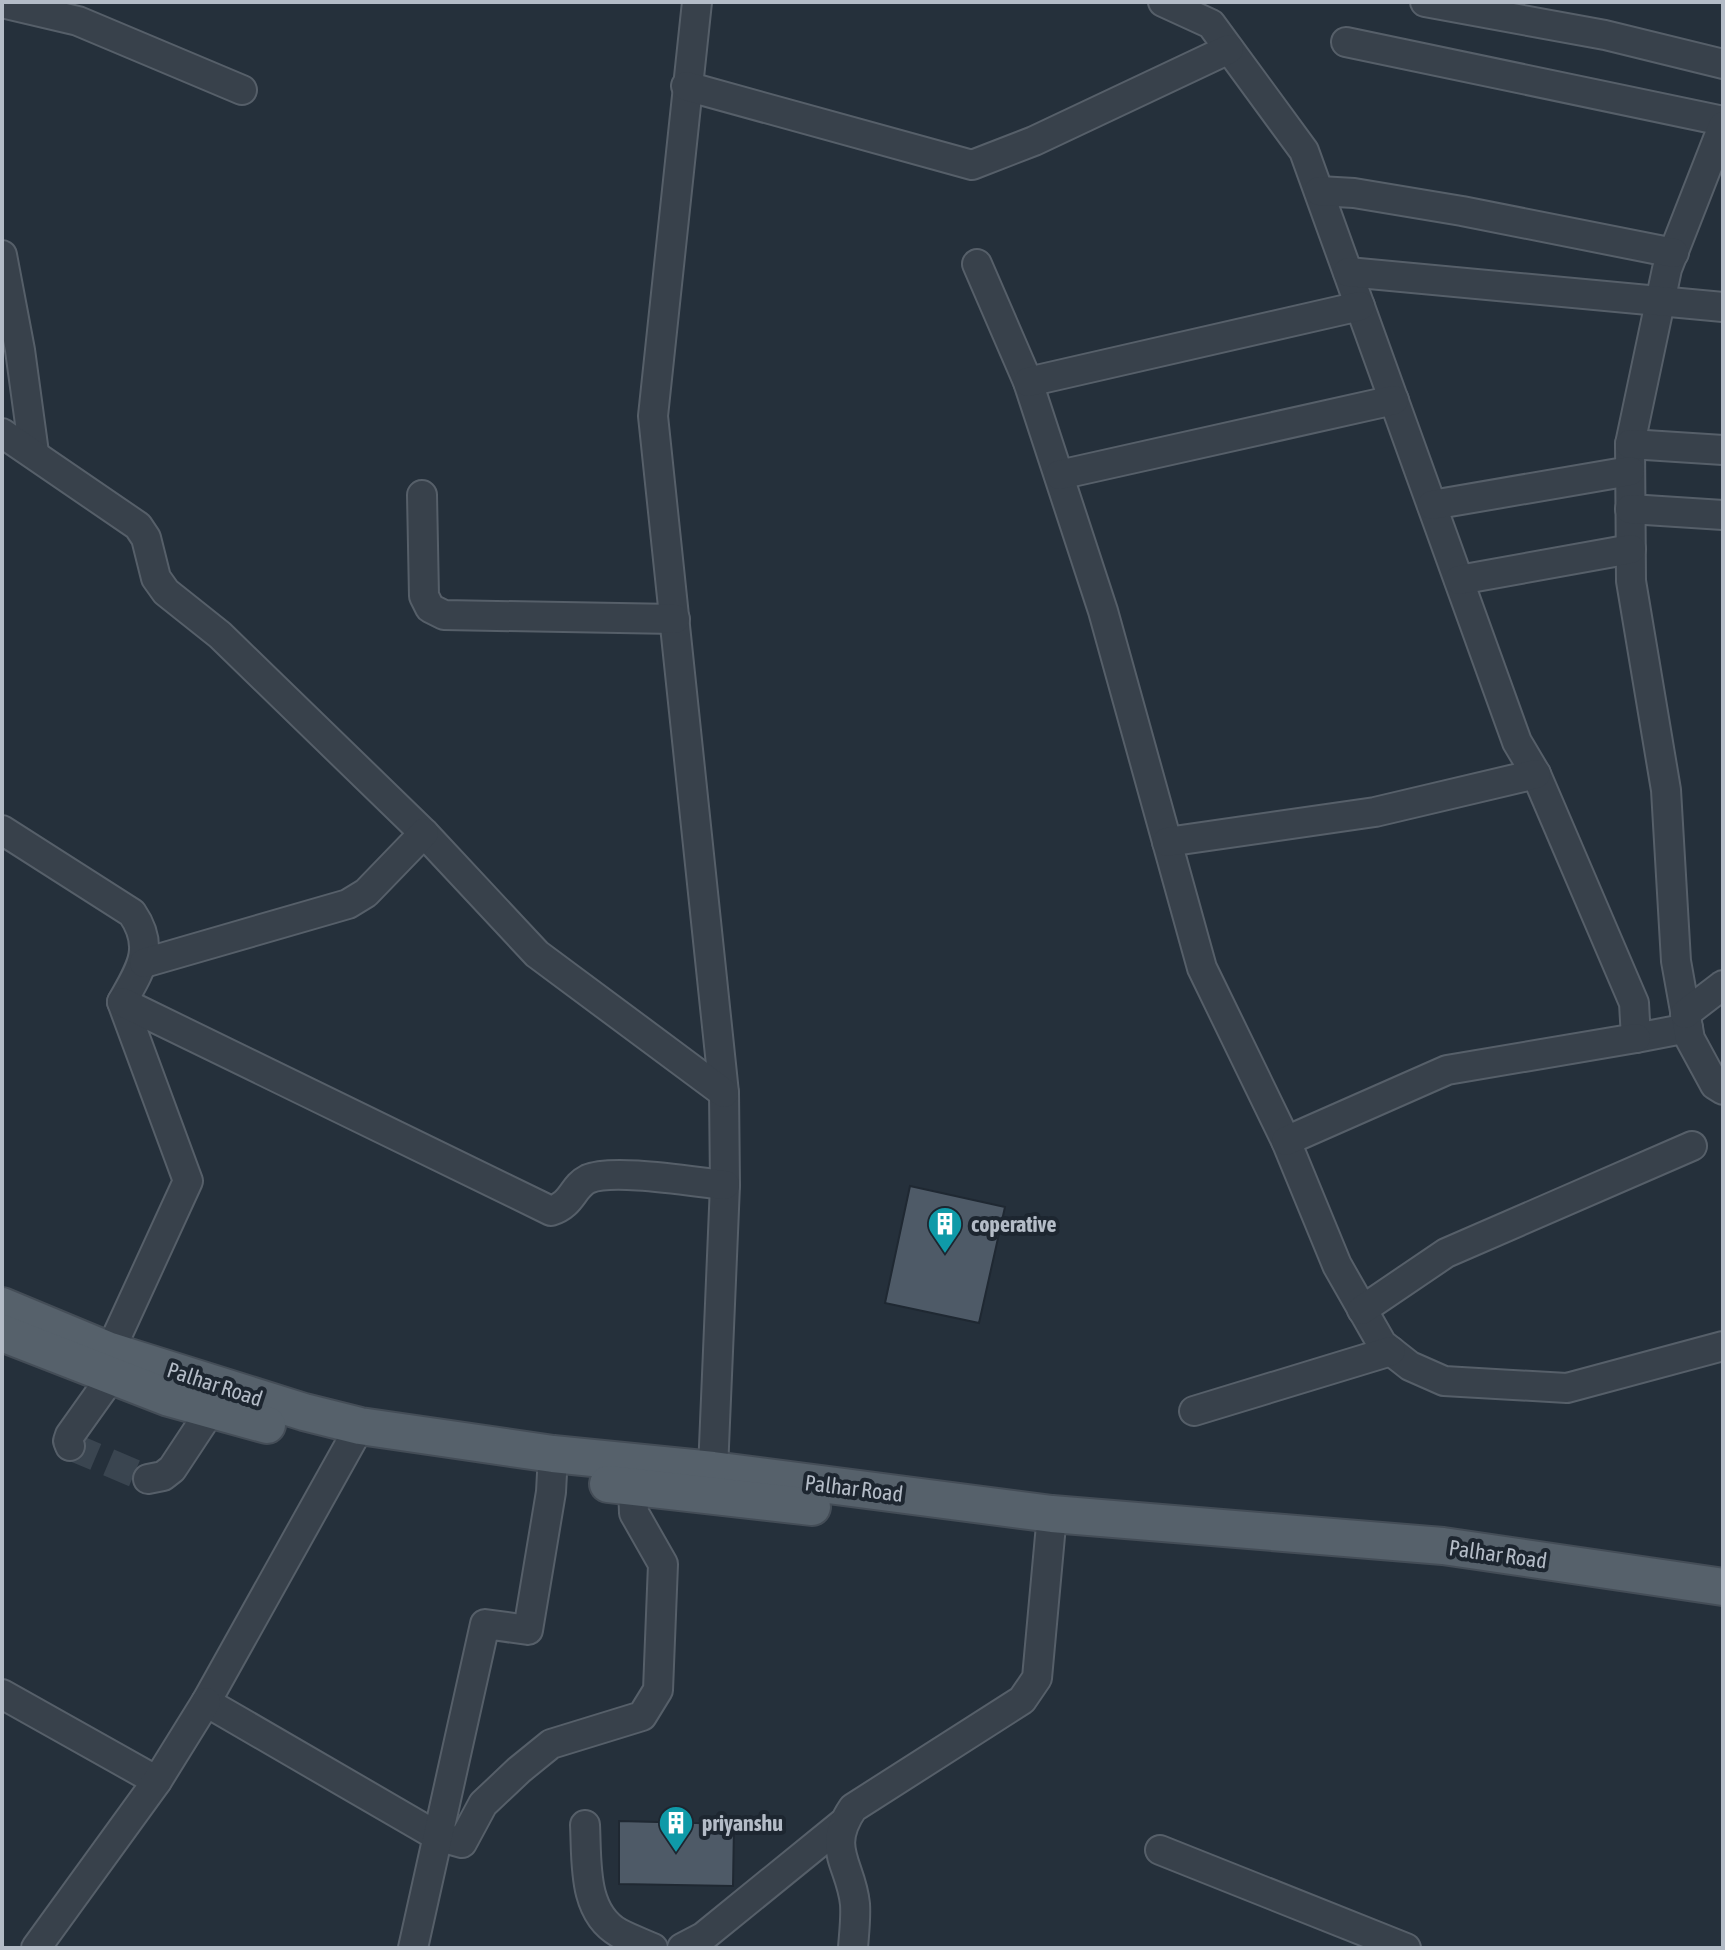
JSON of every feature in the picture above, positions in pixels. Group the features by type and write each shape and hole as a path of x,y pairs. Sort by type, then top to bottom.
{"main road":[{"name":"Palhar Road","path":"2,1306 169,1398 211,1410 354,1437 552,1466 633,1487 941,1522 1051,1523 1443,1546 1723,1587"},
{"name":"Palhar Road","path":"2,1333 111,1364 304,1412 354,1437"},
{"name":"Palhar Road","path":"552,1466 713,1470 1051,1523 1593,1588 1723,1611"}],"street":[{"path":"697,2 653,416 724,1093 725,1185 713,1470"},
{"path":"1163,2 1211,24 1304,151 1517,742 1536,774 1634,1003 1636,1038"},
{"path":"1425,2 1605,35 1723,64"},
{"path":"2,3 83,11 242,90"},
{"path":"1346,42 1723,124 1715,169 1674,253 1660,302 1630,457 1631,581 1666,790 1676,961 1690,1039 1715,1085 1723,1090"},
{"path":"686,86 972,165 1034,141 1229,49"},
{"path":"1319,191 1354,193 1462,211 1674,253"},
{"path":"2,255 20,350 34,453"},
{"path":"977,264 1028,382 1103,611 1202,968 1286,1141 1337,1265 1382,1344 1410,1366 1444,1381 1567,1388 1723,1346"},
{"path":"1348,272 1723,307"},
{"path":"1028,382 1360,306"},
{"path":"1059,475 1394,400"},
{"path":"2,433 138,526 146,538 156,578 166,592 220,635 424,833 537,954 724,1093"},
{"path":"1432,505 1630,457 1723,450"},
{"path":"422,495 424,596 430,608 444,615 675,619"},
{"path":"1630,509 1723,515"},
{"path":"1459,580 1631,549"},
{"path":"1167,842 1375,812 1536,774"},
{"path":"2,830 132,913 141,926 144,963 122,1002 188,1181 111,1364 70,1435 70,1446"},
{"path":"144,963 348,904 366,893 424,833"},
{"path":"1286,1141 1447,1070 1636,1038 1686,1021 1723,985"},
{"path":"122,1002 551,1211 564,1207 585,1180 604,1174 725,1185"},
{"path":"1362,1310 1446,1253 1692,1146"},
{"path":"1194,1411 1391,1351"},
{"path":"148,1479 163,1476 172,1469 211,1410"},
{"path":"36,1948 157,1781 206,1702 354,1437"},
{"path":"413,1948 485,1624 528,1630 552,1466"},
{"path":"206,1702 437,1836 462,1843 483,1804 551,1744 642,1716 658,1690 663,1564 634,1513 633,1487"},
{"path":"682,1948 703,1937 842,1824 853,1808 1022,1700 1037,1678 1051,1523"},
{"path":"2,1694 157,1781"},
{"path":"842,1824 840,1851 855,1902 853,1948"},
{"path":"585,1825 589,1894 599,1913 616,1932 653,1948"},
{"path":"1160,1850 1406,1948"}],"building":[{"name":"coperative","path":"910,1186 1005,1207 979,1323 885,1303"},
{"name":"priyanshu","path":"619,1821 734,1824 733,1886 619,1884"}],"tunnel":[{"path":"70,1446 148,1479"}],"place":[{"name":"coperative","path":"945,1255"},
{"name":"priyanshu","path":"676,1854"}]}
